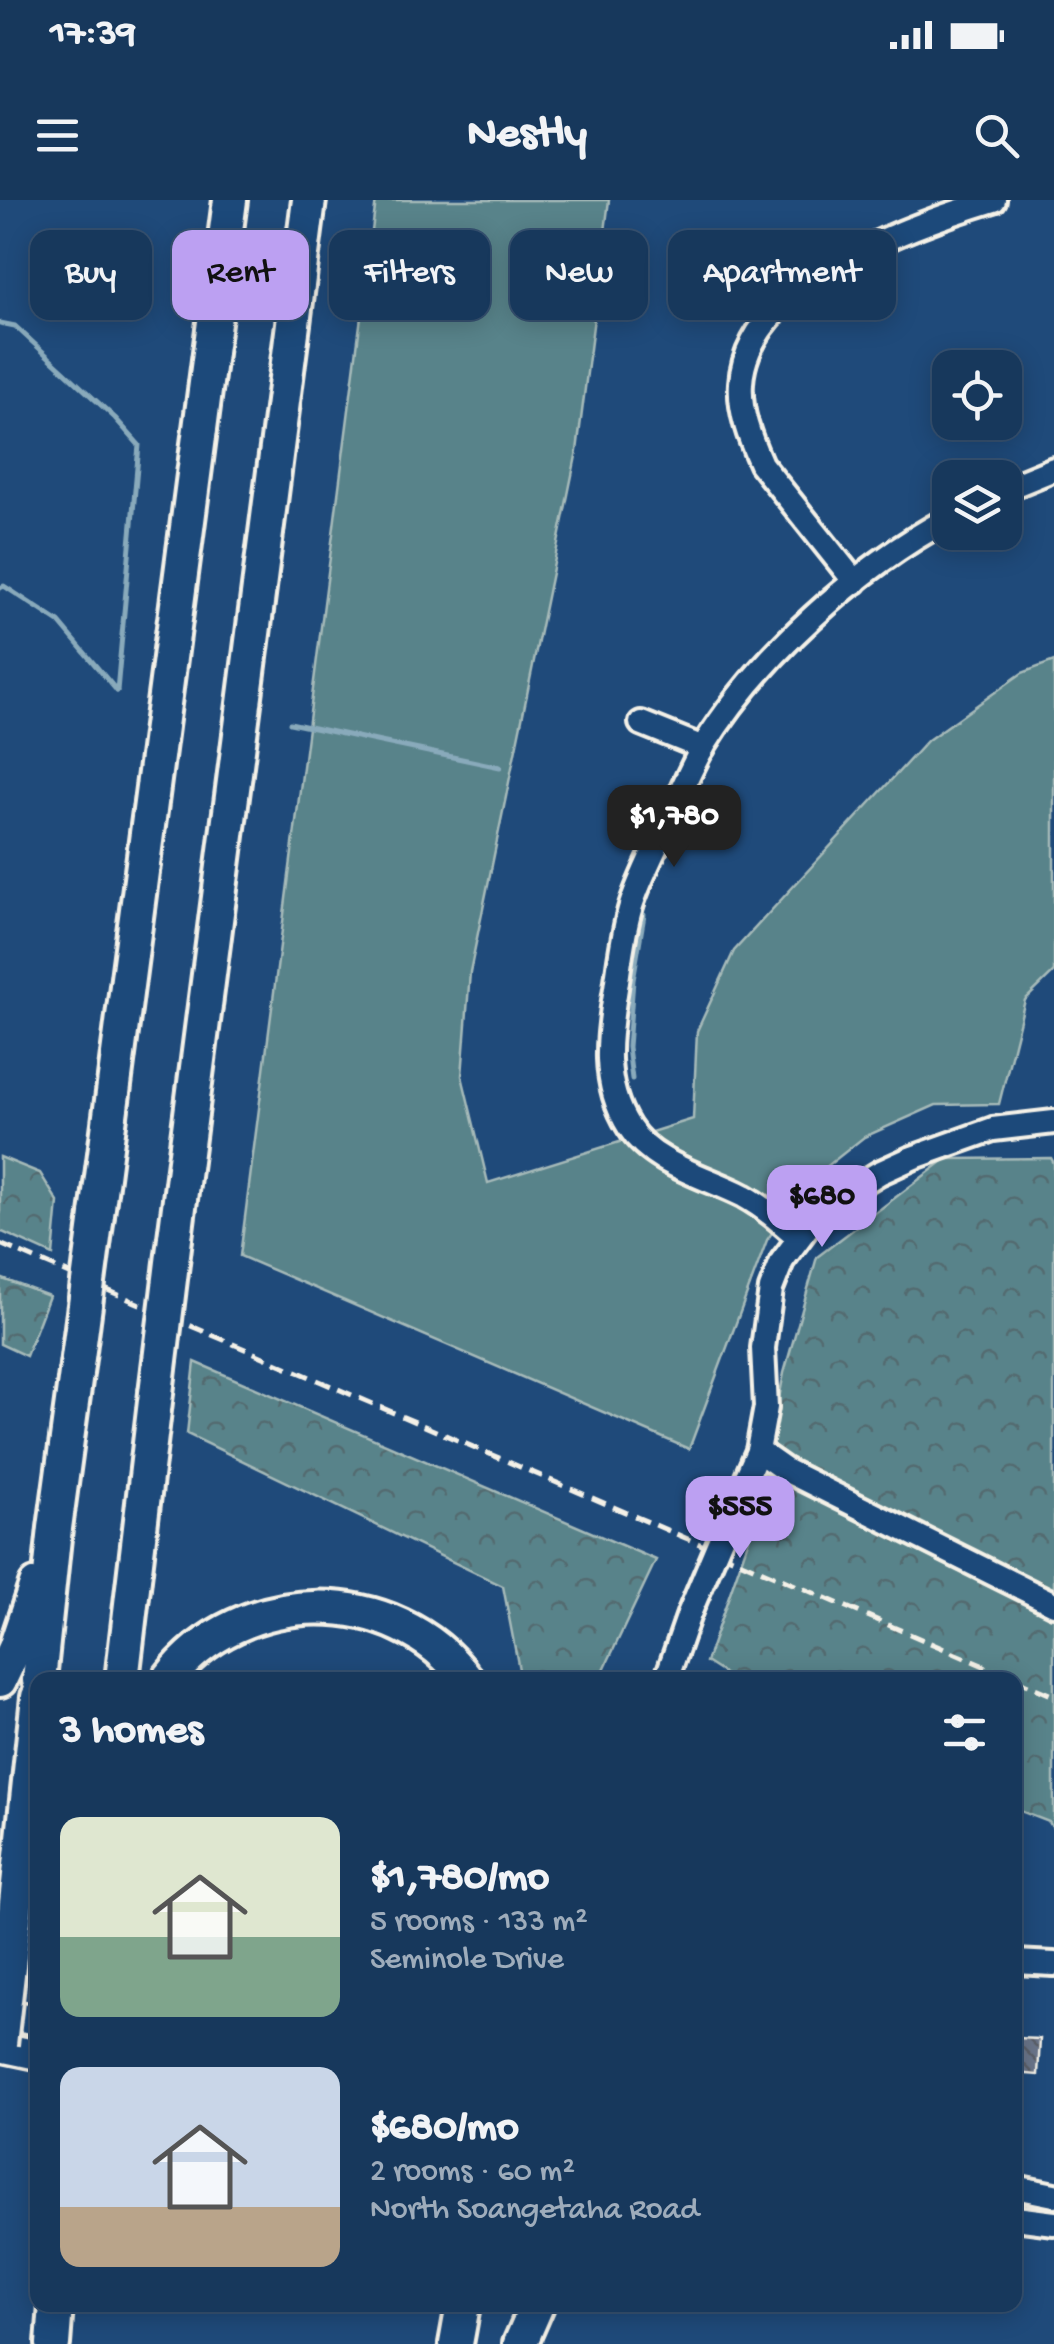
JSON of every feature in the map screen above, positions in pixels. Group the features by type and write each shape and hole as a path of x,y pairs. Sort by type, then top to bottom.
{"highway":[{"path":"40,1672 55,1528 230,200"},
{"path":"123,1672 174,1238 309,200"},
{"path":"0,1680 15,1648 55,1528"},
{"path":"175,1672 196,1649 222,1632 249,1619 309,1607 342,1608 408,1628 435,1647 458,1672"},
{"path":"0,2045 30,1776"},
{"path":"53,2344 58,2312"},
{"path":"60,2312 62,2344"},
{"path":"456,2344 463,2312"},
{"path":"520,2344 534,2312"}],"main road":[{"path":"0,2013 30,2019"},
{"path":"0,2045 30,2052"}],"street":[{"path":"855,582 762,464 742,403 746,359 778,309 817,276 887,239 994,200"},
{"path":"1022,482 1054,470"},
{"path":"798,1237 745,1197 662,1158 629,1128 608,1075 608,1034 620,956 632,905 703,748 774,654 855,582 932,528"},
{"path":"640,723 703,748"},
{"path":"669,1672 758,1451 766,1408 763,1348 771,1289 782,1260 798,1237 818,1213 843,1194 912,1158 993,1129 1054,1122"},
{"path":"758,1451 785,1470 1054,1604"},
{"path":"1022,1962 1054,1964"},
{"path":"1022,2189 1054,2195"},
{"path":"1022,2214 1054,2212"},
{"path":"1022,2216 1054,2223"}],"green space":[{"path":"376,200 609,200 605,230 510,230 510,320 594,320 577,451 470,972 462,1076 488,1183 693,1119 697,1031 734,951 928,740 1022,673 1054,661 1054,972 1025,1000 999,1104 936,1105 864,1137 806,1183 767,1240 689,1449 240,1256 361,320 490,320 490,230 372,230"},
{"path":"0,1157 40,1173 58,1202 53,1255 0,1231"},
{"path":"1051,1158 1054,1163 1054,1830 1049,1822 1022,1812 1022,1672 722,1672 706,1662 755,1521 784,1373 817,1257 946,1159"},
{"path":"0,1278 49,1296 26,1356 0,1344"},
{"path":"195,1362 656,1560 603,1672 519,1672 503,1586 187,1434"}],"building":[{"path":"1022,2038 1040,2039 1038,2075 1022,2074"}],"waterway":[{"path":"0,323 15,326 139,445 117,691"},
{"path":"0,588 4,586 59,622 117,691"},
{"path":"290,723 500,767"},
{"path":"632,1079 628,1047 633,980 644,915"}],"railway":[{"path":"0,1244 998,1672"},
{"path":"1022,1682 1054,1696"}]}
